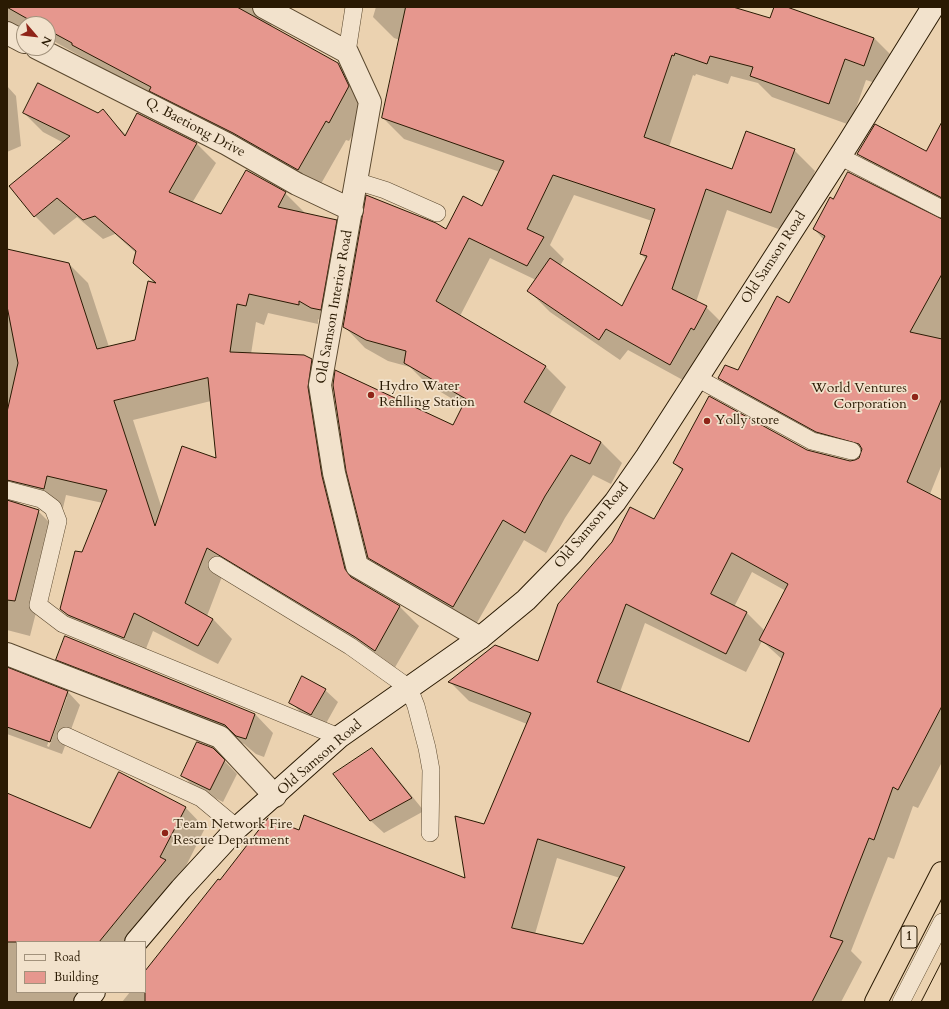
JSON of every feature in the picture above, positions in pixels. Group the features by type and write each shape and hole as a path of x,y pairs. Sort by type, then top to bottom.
{"highway":[{"name":"1","path":"876,1002 942,872"}],"street":[{"path":"264,7 347,52"},
{"name":"Old Samson Road","path":"137,941 181,889 237,828 339,737 480,638 526,600 573,552 606,513 647,456 840,156 933,7"},
{"path":"7,33 16,38"},
{"name":"Old Samson Interior Road","path":"347,52 370,102 320,385 334,473 357,566 480,638"},
{"name":"Q. Baetiong Drive","path":"53,56 227,144 297,184 352,210"},
{"path":"7,654 220,737 274,796"},
{"path":"85,1002 93,993"}],"lane":[{"path":"347,52 354,7"},
{"path":"840,156 942,209"},
{"path":"356,181 385,190 437,213"},
{"path":"697,378 812,441 852,451"},
{"path":"7,490 41,499 53,508 58,521 38,605 63,624 339,737"},
{"path":"217,565 350,646 409,688 416,706 431,770 430,833"},
{"path":"66,736 201,798 237,828"},
{"path":"901,1002 942,922"}],"building":[{"path":"7,7 237,7 338,63 349,86 329,123 326,121 298,170 233,133 149,91 151,87 72,45 72,43 56,34 56,16 23,16"},
{"path":"406,7 733,7 770,18 774,7 787,7 874,38 864,66 845,59 829,104 750,76 753,67 710,56 707,64 675,53 674,56 672,55 644,137 732,169 746,131 795,149 771,213 706,189 672,289 707,306 694,330 691,328 670,365 606,329 599,340 527,291 550,258 622,306 647,256 640,254 655,209 553,175 527,229 544,237 527,266 469,238 436,301 546,366 524,402 601,442 590,464 571,455 545,496 525,533 503,520 453,607 368,558 346,471 333,385 335,370 453,425 466,399 404,363 406,351 366,340 343,327 366,195 436,223 446,229 463,196 482,206 504,161 382,118"},
{"path":"38,83 98,113 103,109 125,136 137,113 197,143 169,192 221,214 246,170 286,192 278,207 337,220 321,310 311,308 299,301 299,305 249,294 246,306 237,304 230,352 304,355 312,359 308,387 322,476 345,569 351,577 400,606 375,651 355,637 207,548 185,603 213,619 198,646 134,613 124,638 68,615 60,609 75,551 82,552 107,490 47,476 44,489 7,480 7,412 18,363 7,306 7,249 69,263 97,349 135,340 148,281 156,283 133,263 136,251 95,216 83,220 57,198 34,217 9,186 70,136 23,113","holes":["208,378 216,458 182,446 155,526 114,401"]},
{"path":"942,122 942,198 857,154 875,124 926,151"},
{"path":"848,172 942,219 942,274 910,332 942,339 942,398 907,482 942,500 942,706 898,790 893,787 874,840 869,838 830,937 843,941 812,1002 145,1002 146,970 218,879 220,880 268,818 299,830 304,815 465,878 455,816 484,824 531,713 448,682 495,645 538,661 558,604 612,542 630,507 654,519 683,469 673,463 709,396 807,450 850,461 859,458 862,449 859,444 816,432 718,378 725,365 738,370 777,296 789,303 825,236 813,229 830,197 833,199","holes":["732,553 788,584 759,640 784,653 749,742 597,682 626,604 726,654 747,612 711,594","538,839 625,867 583,944 512,928"]},
{"path":"7,500 39,510 15,601 7,600"},
{"path":"65,636 255,714 246,739 236,736 225,725 56,660"},
{"path":"7,667 68,691 50,742 7,727"},
{"path":"302,676 326,689 311,715 289,703"},
{"path":"197,742 213,748 225,760 210,790 181,776"},
{"path":"372,748 412,798 370,821 333,774"},
{"path":"119,772 186,807 160,857 166,860 100,941 7,942 7,793 90,828"}],"tram line":[{"path":"921,1002 942,961"}],"place":[{"name":"Hydro Water Refilling Station","path":"371,395"},
{"name":"World Ventures Corporation","path":"915,397"},
{"name":"Yolly store","path":"707,421"},
{"name":"Team Network Fire Rescue Department","path":"165,833"}]}
